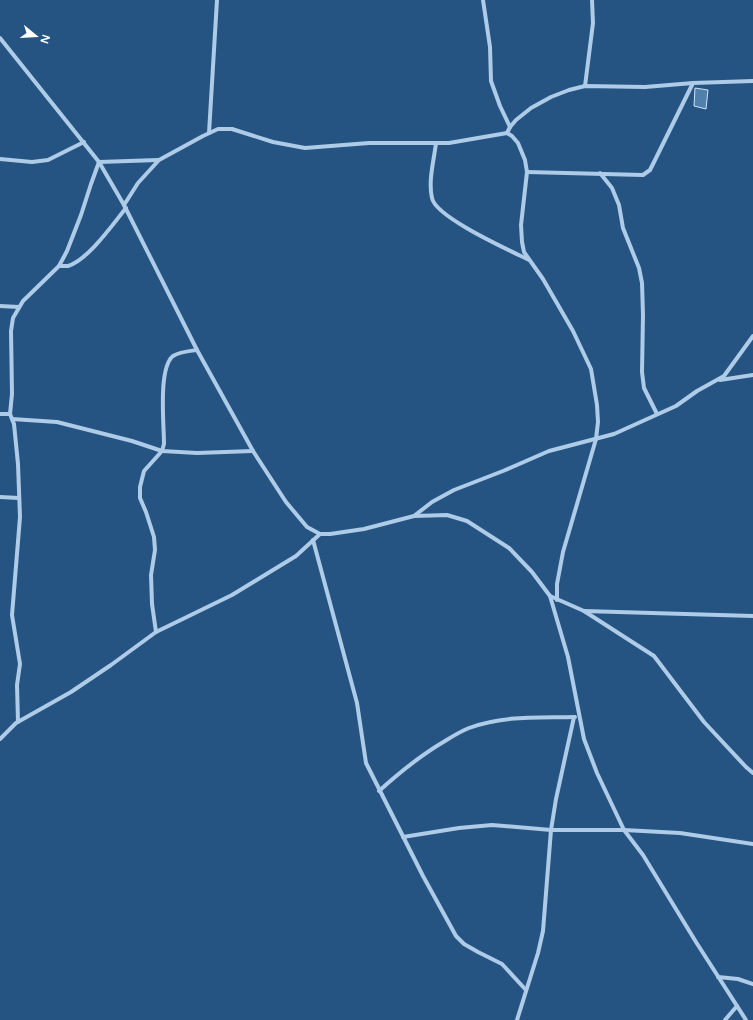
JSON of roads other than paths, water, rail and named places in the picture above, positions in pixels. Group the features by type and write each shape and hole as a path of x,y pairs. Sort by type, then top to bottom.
{"street":[{"path":"210,133 217,0"},
{"path":"483,0 490,47 491,81 510,127"},
{"path":"585,86 593,23 592,0"},
{"path":"0,38 99,162 125,207 197,350 253,451 286,502 307,527 320,534 364,530 414,516 446,515 467,521 509,548 532,572 550,596 556,600 584,611 654,656 704,722 753,773"},
{"path":"506,133 510,127 531,108 551,97 585,86 645,87 693,83 753,81"},
{"path":"527,172 643,175 650,170 693,83"},
{"path":"59,266 67,266 76,262 92,249 125,207 138,183 159,160 218,130 232,129 273,142 305,148 369,143 449,143 506,133 512,136 518,143 525,160 527,172 521,225 524,252 543,279 591,369 597,405 598,422 596,439 563,552 557,584 556,600"},
{"path":"0,159 32,162 48,160 84,142"},
{"path":"436,143 431,185 432,200 436,208 453,221 531,261"},
{"path":"99,162 159,160"},
{"path":"18,722 17,685 20,664 12,615 20,517 18,464 14,424 10,414 12,394 11,331 14,318 23,301 59,266 81,215 99,162"},
{"path":"600,173 612,188 619,205 623,228 639,268 642,284 644,315 642,372 644,388 657,414"},
{"path":"0,306 20,307"},
{"path":"414,516 432,502 454,490 549,451 614,434 676,406 697,391 718,380 728,371 753,336"},
{"path":"156,632 152,604 151,575 155,550 154,537 140,498 140,487 144,471 162,451 164,444 163,377 168,362 174,356 182,352 197,350"},
{"path":"718,380 753,375"},
{"path":"0,414 10,414"},
{"path":"12,419 57,422 132,440 162,451 197,453 253,451"},
{"path":"0,497 19,498"},
{"path":"0,739 18,722 71,692 156,632 232,595 296,556 320,534"},
{"path":"314,540 357,703 366,763 403,837 456,936 464,944 502,964 513,974 526,990"},
{"path":"550,596 568,657 584,740 624,830 643,855 746,1020"},
{"path":"584,611 753,616"},
{"path":"380,791 399,772 468,728 513,718 580,716"},
{"path":"516,1020 538,953 543,931 551,830 556,799 574,717"},
{"path":"403,837 459,828 492,826 551,830 624,830 680,833 753,844"},
{"path":"718,977 738,979 753,984"},
{"path":"726,1020 737,1006"}]}
